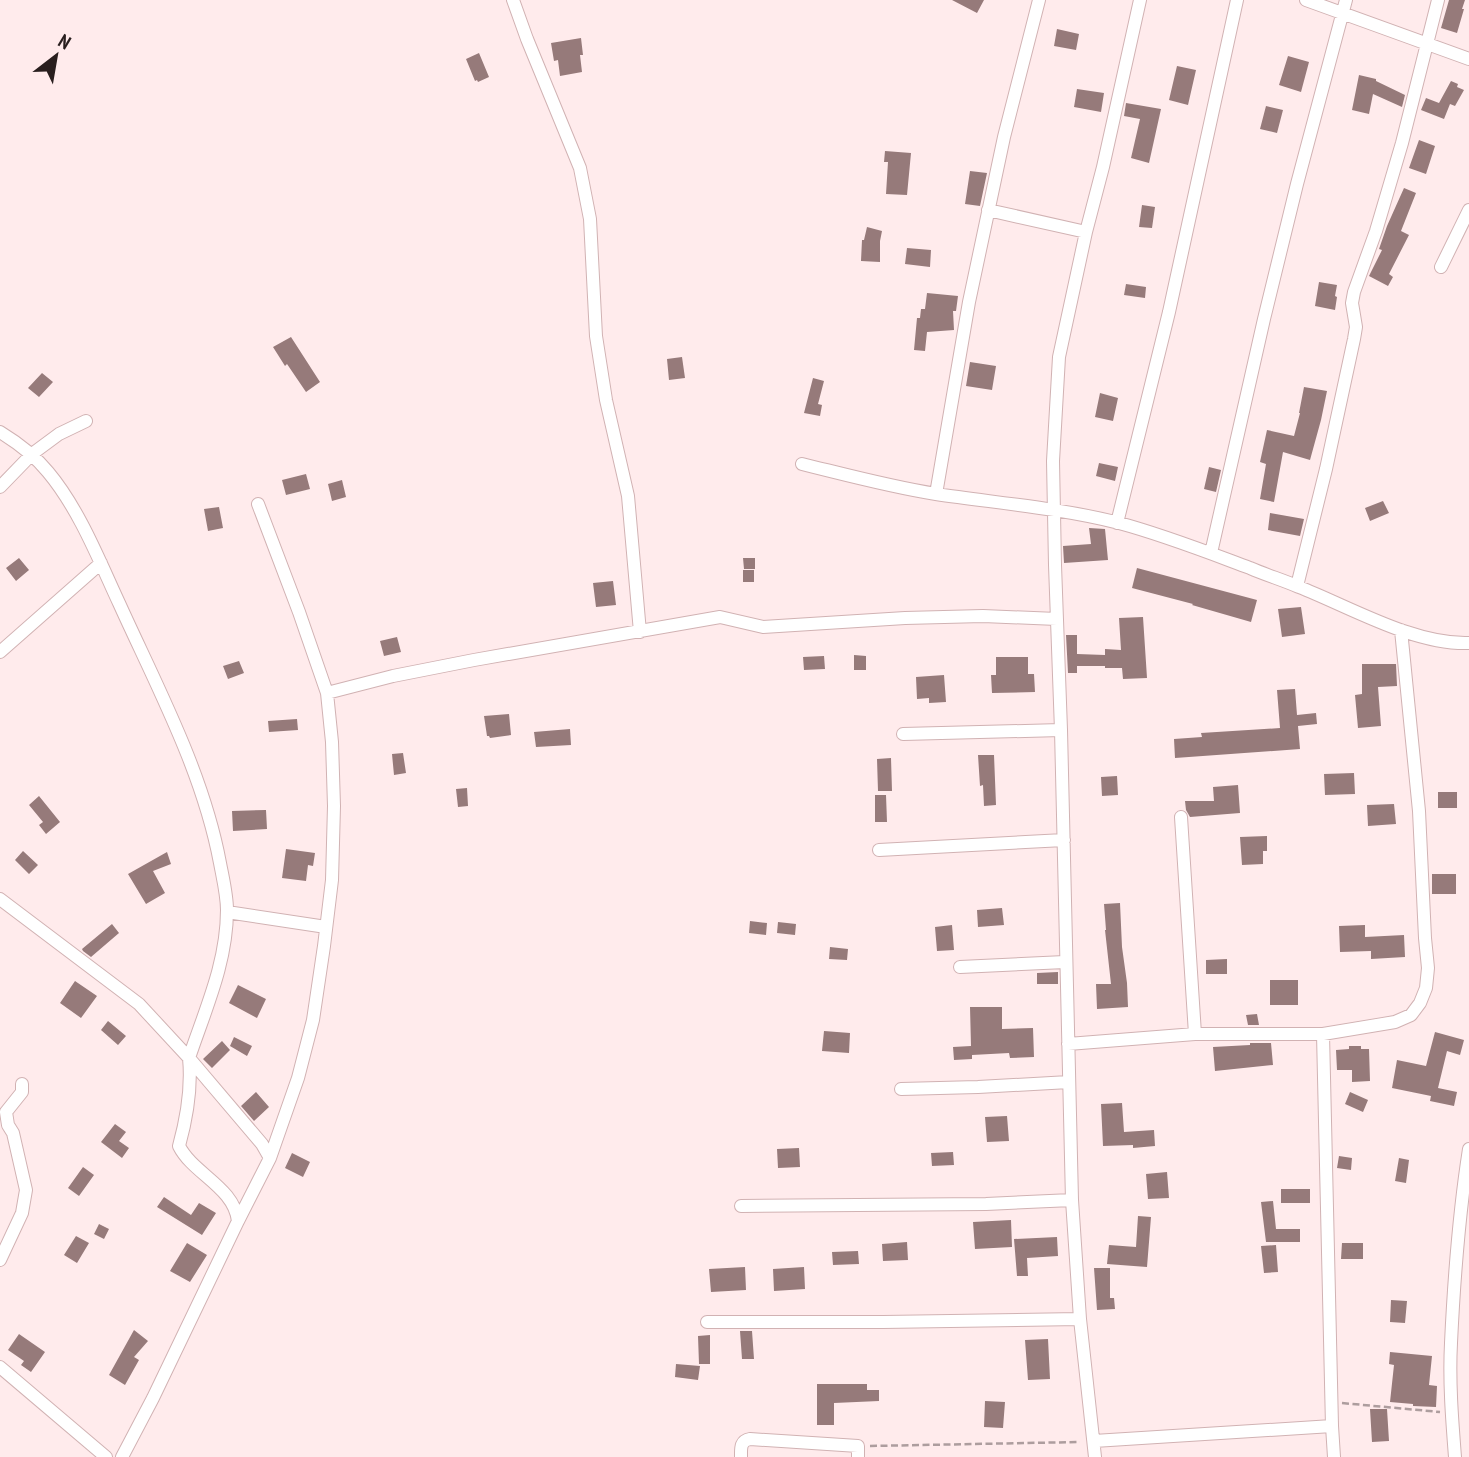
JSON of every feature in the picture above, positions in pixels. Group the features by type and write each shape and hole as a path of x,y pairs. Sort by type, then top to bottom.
{"street":[{"path":"513,0 580,168 590,219 596,336 606,400 628,496 640,632"},
{"path":"936,494 969,302 988,210 1040,0"},
{"path":"1094,1457 1080,1319 1072,1200 1054,436 1059,357 1140,0"},
{"path":"1117,523 1169,312 1237,0"},
{"path":"1306,0 1345,6 1427,44 1469,59"},
{"path":"1297,586 1326,469 1356,327 1352,303 1354,292 1376,231 1398,156 1438,0"},
{"path":"1211,553 1297,184 1345,6"},
{"path":"988,210 1086,232"},
{"path":"1441,267 1469,210"},
{"path":"0,487 32,454 59,435 86,421"},
{"path":"0,432 32,454 50,474 101,563 171,717 197,781 214,833 227,912 225,943 219,973 189,1058 191,1073 187,1115 179,1146 197,1169 221,1189 234,1208 238,1221"},
{"path":"802,464 893,486 1054,510 1117,523 1211,553 1401,630 1443,641 1469,643"},
{"path":"122,1457 270,1158 298,1078 313,1020 332,880 334,806 327,693 258,504"},
{"path":"0,652 101,563"},
{"path":"327,693 433,668 720,617 763,627 905,618 983,616 1057,619"},
{"path":"1068,1044 1195,1034 1323,1034 1395,1022 1411,1016 1426,988 1428,968 1419,811 1401,630"},
{"path":"903,734 1061,730"},
{"path":"1181,817 1195,1034"},
{"path":"879,850 1064,840"},
{"path":"0,899 139,1004 189,1058 262,1144 270,1158"},
{"path":"227,912 326,926"},
{"path":"960,967 1065,962"},
{"path":"1323,1034 1334,1457"},
{"path":"901,1089 1069,1082"},
{"path":"0,1260 22,1213 26,1190 6,1112 22,1092 22,1084"},
{"path":"1455,1457 1450,1346 1463,1269 1469,1149"},
{"path":"741,1206 986,1204 1072,1200"},
{"path":"707,1322 1080,1319"},
{"path":"0,1367 106,1457"},
{"path":"1094,1441 1332,1426"},
{"path":"741,1457 742,1443 750,1439 858,1452"}],"path":[{"path":"1332,1402 1452,1413"},
{"path":"858,1452 1094,1441"}],"building":[{"path":"952,0 984,0 977,13"},
{"path":"1449,0 1465,0 1457,33 1441,28"},
{"path":"1057,29 1079,34 1076,50 1054,46"},
{"path":"581,38 582,72 560,76 558,60 554,61 551,43"},
{"path":"479,53 489,77 478,82 475,81 466,59"},
{"path":"1288,56 1309,62 1301,92 1279,85"},
{"path":"1177,66 1196,70 1188,105 1169,100"},
{"path":"1359,75 1376,79 1405,95 1402,107 1373,94 1369,114 1352,110"},
{"path":"1451,81 1464,90 1455,106 1450,104 1444,119 1421,110 1426,98 1439,103"},
{"path":"1077,89 1104,93 1101,112 1074,107"},
{"path":"1126,103 1161,109 1149,163 1131,158 1140,119 1124,116"},
{"path":"1266,106 1283,110 1277,133 1260,129"},
{"path":"1419,140 1435,146 1426,174 1409,168"},
{"path":"885,151 911,153 907,195 886,194 888,162 884,162"},
{"path":"970,171 987,173 980,206 965,204"},
{"path":"1404,188 1416,193 1401,231 1409,235 1389,274 1393,277 1388,286 1369,276 1382,250 1379,249 1387,226"},
{"path":"1142,205 1155,207 1152,228 1139,227"},
{"path":"867,227 882,231 880,262 861,261 862,240"},
{"path":"907,248 931,250 930,267 905,264"},
{"path":"1319,282 1337,285 1335,310 1315,306"},
{"path":"1126,284 1146,287 1145,298 1124,295"},
{"path":"927,293 958,296 956,311 953,311 954,330 927,332 925,351 914,350 917,318 920,318 921,309 925,309"},
{"path":"291,337 320,382 306,392 273,347"},
{"path":"682,357 685,378 669,380 667,359"},
{"path":"970,362 996,366 992,390 966,386"},
{"path":"42,373 53,382 39,397 28,388"},
{"path":"813,378 824,381 818,404 822,405 820,416 804,413"},
{"path":"1304,387 1327,391 1310,460 1283,452 1274,502 1260,499 1266,464 1260,462 1267,430 1294,436"},
{"path":"1100,393 1118,398 1113,421 1095,417"},
{"path":"1099,463 1118,467 1115,481 1096,476"},
{"path":"1209,467 1221,470 1216,492 1204,489"},
{"path":"306,474 310,489 286,495 282,480"},
{"path":"342,480 346,497 332,501 328,484"},
{"path":"1383,501 1389,513 1370,521 1365,508"},
{"path":"219,507 223,528 208,531 204,509"},
{"path":"1270,513 1304,519 1300,536 1268,530"},
{"path":"1089,528 1105,529 1108,560 1064,563 1063,546 1091,544"},
{"path":"19,558 29,570 16,581 6,568"},
{"path":"743,558 755,558 755,569 744,569"},
{"path":"1137,568 1257,600 1251,622 1132,588"},
{"path":"743,570 754,570 754,582 743,582"},
{"path":"613,581 616,605 596,607 593,583"},
{"path":"1301,607 1305,634 1282,637 1278,609"},
{"path":"1143,617 1147,678 1123,679 1122,668 1105,666 1077,666 1077,673 1068,673 1066,635 1077,635 1077,654 1105,655 1105,649 1121,650 1119,618"},
{"path":"397,637 401,652 384,656 380,641"},
{"path":"854,655 866,656 866,670 854,670"},
{"path":"824,656 825,669 804,670 803,657"},
{"path":"996,657 1028,657 1028,674 1034,674 1035,692 992,693 991,675 996,675"},
{"path":"239,661 244,673 228,679 223,666"},
{"path":"1362,664 1396,664 1397,686 1378,687 1381,726 1358,728 1355,695 1362,694"},
{"path":"944,675 946,702 929,703 929,698 917,699 916,677"},
{"path":"1295,689 1297,715 1316,713 1317,724 1298,726 1300,749 1175,758 1174,739 1202,737 1201,733 1280,728 1277,690"},
{"path":"509,714 511,735 490,738 487,736 484,716"},
{"path":"297,719 298,730 269,732 268,721"},
{"path":"570,729 571,745 536,747 534,732"},
{"path":"403,753 406,773 394,775 392,754"},
{"path":"978,755 994,755 996,805 984,806"},
{"path":"891,758 892,791 878,791 877,759"},
{"path":"1354,773 1355,794 1325,795 1324,774"},
{"path":"1117,776 1118,795 1102,796 1101,777"},
{"path":"1238,785 1240,813 1190,817 1186,810 1185,801 1214,801 1213,787"},
{"path":"467,788 468,806 458,807 456,789"},
{"path":"1438,792 1457,792 1457,808 1438,808"},
{"path":"875,795 886,795 887,822 875,822"},
{"path":"39,796 60,822 46,834 39,825 43,822 29,805"},
{"path":"1394,804 1396,824 1368,826 1367,805"},
{"path":"266,810 267,829 233,831 232,811"},
{"path":"1267,836 1267,851 1263,851 1263,864 1242,865 1240,837"},
{"path":"286,849 315,853 313,866 308,865 306,881 282,878"},
{"path":"23,851 38,865 29,874 15,860"},
{"path":"167,852 171,864 153,871 165,893 146,904 128,874"},
{"path":"1432,874 1456,874 1456,894 1432,894"},
{"path":"1120,903 1128,1007 1097,1009 1096,984 1111,984 1104,904"},
{"path":"1002,908 1004,925 978,927 977,910"},
{"path":"750,921 767,923 766,935 749,933"},
{"path":"778,922 796,924 795,935 777,933"},
{"path":"112,924 119,933 91,957 83,951 82,949"},
{"path":"952,925 954,950 937,951 935,927"},
{"path":"1365,925 1365,937 1404,935 1405,957 1371,959 1371,951 1340,952 1339,926"},
{"path":"830,947 848,949 847,960 829,959"},
{"path":"1227,959 1227,974 1206,974 1206,960"},
{"path":"1058,972 1058,984 1037,984 1037,973"},
{"path":"1270,980 1298,980 1298,1005 1270,1005"},
{"path":"75,981 97,996 81,1018 60,1003"},
{"path":"238,985 266,999 257,1018 229,1003"},
{"path":"970,1007 1002,1007 1002,1029 1033,1028 1034,1057 1010,1058 1009,1053 972,1055 972,1059 954,1060 953,1047 971,1046"},
{"path":"1257,1014 1259,1025 1248,1025 1246,1015"},
{"path":"108,1021 126,1036 118,1045 101,1030"},
{"path":"824,1031 850,1033 849,1053 822,1051"},
{"path":"1435,1032 1464,1040 1460,1055 1447,1051 1438,1088 1457,1092 1454,1106 1430,1101 1431,1096 1392,1088 1397,1060 1426,1066"},
{"path":"234,1037 252,1046 247,1056 230,1046"},
{"path":"222,1041 230,1050 212,1068 203,1059"},
{"path":"1271,1043 1273,1065 1215,1071 1213,1047"},
{"path":"1349,1046 1369,1049 1370,1081 1352,1082 1352,1070 1337,1070 1336,1050 1349,1049"},
{"path":"256,1092 269,1107 254,1121 241,1106"},
{"path":"1350,1092 1368,1100 1363,1112 1345,1104"},
{"path":"1122,1103 1124,1132 1154,1130 1155,1146 1103,1146 1101,1104"},
{"path":"1007,1116 1009,1141 987,1142 985,1117"},
{"path":"115,1124 126,1132 119,1141 129,1148 122,1158 101,1142"},
{"path":"799,1148 800,1167 778,1168 777,1149"},
{"path":"953,1152 954,1165 932,1166 931,1153"},
{"path":"292,1153 310,1162 303,1177 285,1168"},
{"path":"1339,1156 1352,1158 1351,1170 1337,1168"},
{"path":"1399,1158 1409,1160 1406,1183 1395,1181"},
{"path":"83,1167 94,1175 79,1196 68,1188"},
{"path":"1167,1172 1169,1198 1148,1199 1146,1174"},
{"path":"1281,1189 1310,1189 1310,1203 1281,1203"},
{"path":"164,1197 191,1215 199,1203 216,1213 202,1235 157,1207"},
{"path":"1273,1201 1276,1229 1300,1229 1300,1242 1266,1242 1261,1202"},
{"path":"1138,1216 1151,1217 1147,1267 1107,1264 1109,1245 1136,1247"},
{"path":"1011,1220 1012,1247 975,1249 973,1222"},
{"path":"99,1224 109,1229 104,1239 94,1234"},
{"path":"76,1236 89,1243 77,1263 64,1255"},
{"path":"1057,1237 1058,1256 1027,1258 1028,1276 1017,1276 1014,1239"},
{"path":"907,1242 908,1260 883,1261 882,1244"},
{"path":"187,1243 207,1255 190,1282 170,1271"},
{"path":"1342,1243 1363,1243 1363,1259 1341,1259"},
{"path":"1276,1245 1278,1272 1264,1273 1261,1246"},
{"path":"858,1251 859,1264 833,1265 832,1252"},
{"path":"745,1267 746,1290 711,1292 709,1269"},
{"path":"804,1267 805,1289 774,1291 773,1269"},
{"path":"1094,1268 1110,1268 1110,1298 1114,1298 1115,1309 1097,1310"},
{"path":"1391,1300 1407,1301 1405,1323 1390,1322"},
{"path":"134,1330 148,1341 134,1357 139,1360 125,1385 109,1375"},
{"path":"740,1331 752,1331 754,1359 742,1359"},
{"path":"19,1334 45,1352 31,1372 21,1365 24,1361 8,1350"},
{"path":"710,1335 710,1364 699,1364 698,1336"},
{"path":"1048,1339 1050,1379 1028,1380 1025,1340"},
{"path":"1390,1352 1432,1356 1429,1385 1437,1386 1436,1407 1390,1402 1394,1365 1389,1364"},
{"path":"676,1364 700,1366 698,1380 675,1377"},
{"path":"817,1384 867,1384 867,1390 879,1390 879,1401 834,1403 834,1425 817,1425"},
{"path":"985,1401 1005,1402 1003,1428 984,1427"},
{"path":"1370,1409 1387,1409 1389,1441 1372,1442"}]}
